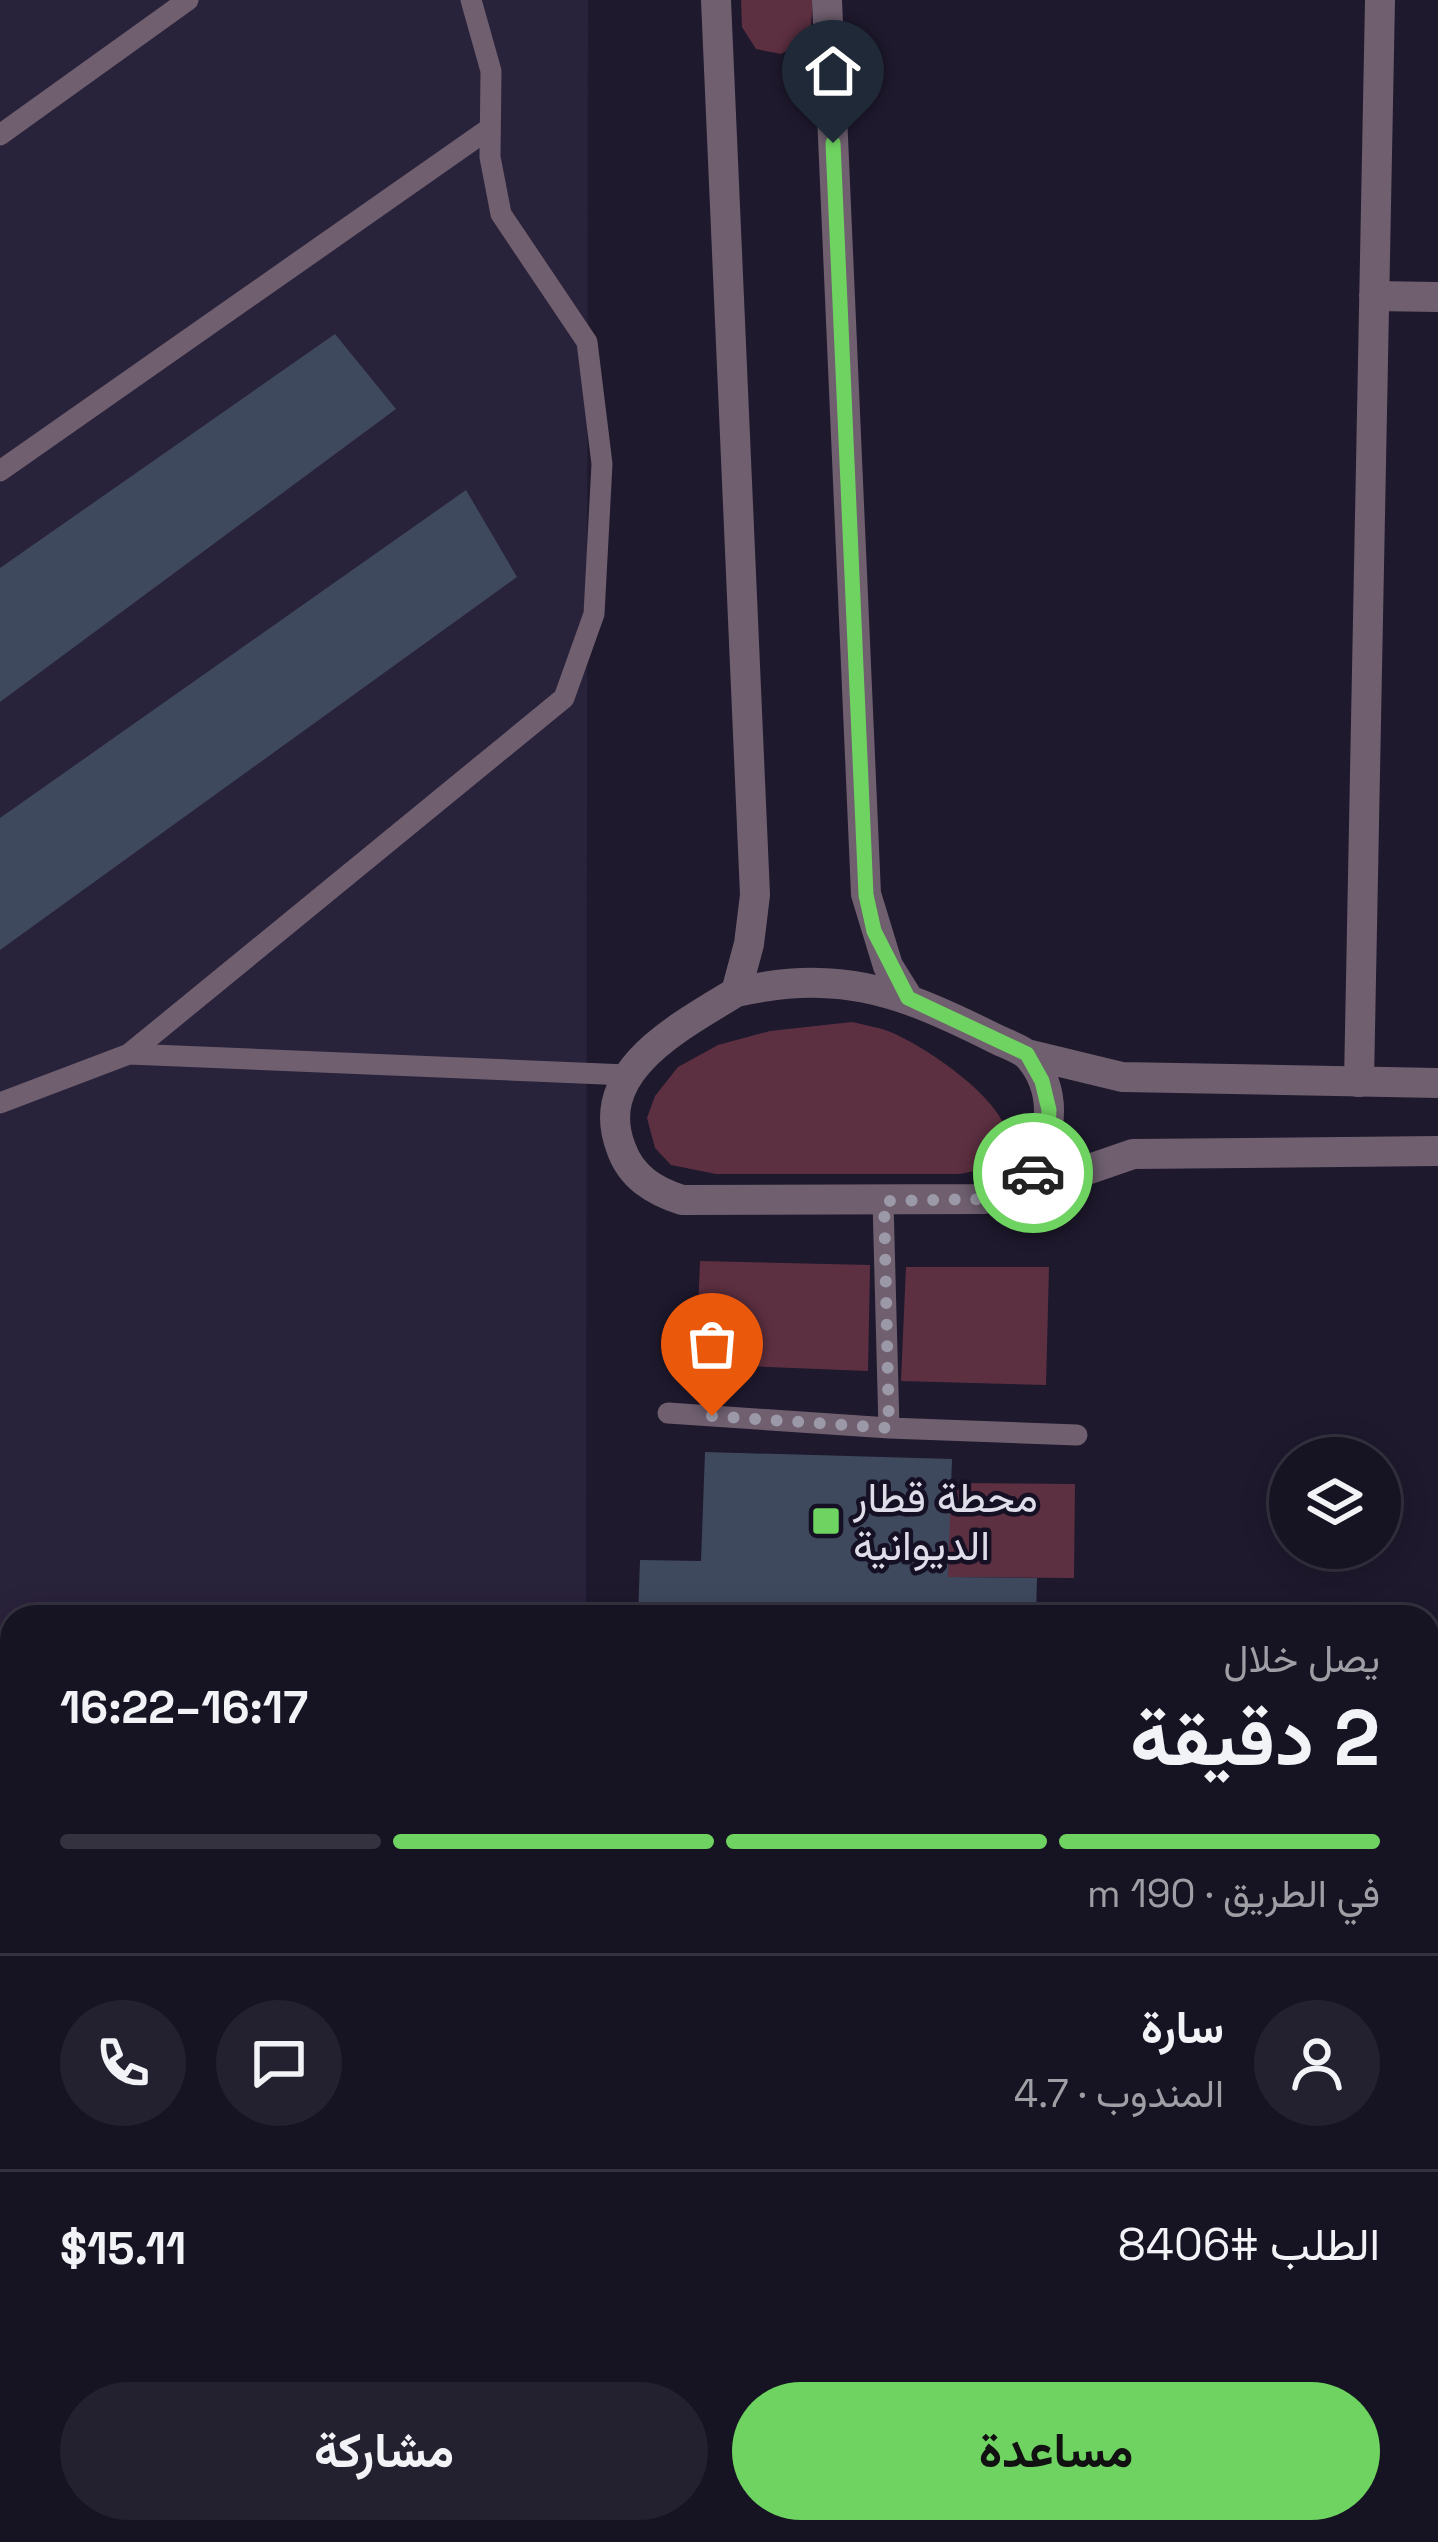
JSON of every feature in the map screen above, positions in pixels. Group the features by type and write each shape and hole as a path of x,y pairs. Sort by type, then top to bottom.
{"street":[{"path":"716,0 755,895 736,992"},
{"path":"827,0 866,895 874,931 908,998"},
{"path":"1359,1082 1380,0"},
{"path":"1374,296 1438,297"},
{"path":"1438,1084 1122,1077 1027,1054 908,998 823,983 779,984 736,992 672,1032 627,1075 615,1113 622,1153 646,1184 663,1194 702,1201 984,1199 1017,1194 1133,1154 1438,1151"},
{"path":"1017,1194 1036,1170 1048,1126 1042,1081 1027,1054"}],"lane":[{"path":"0,135 188,0"},
{"path":"0,1103 129,1054 564,698 594,614 602,464 589,362 586,342 501,214 490,157 490,71 471,0"},
{"path":"0,471 490,128"},
{"path":"129,1054 627,1075"},
{"path":"884,1201 889,1428"},
{"path":"668,1414 1077,1435"}],"shaded area":[{"path":"0,0 588,0 586,1605 0,1605"},
{"path":"741,0 813,0 810,38 781,54 756,49 742,27"},
{"path":"852,1022 910,1042 965,1079 1004,1125 1008,1145 994,1163 960,1174 716,1174 671,1165 655,1148 647,1118 655,1096 678,1067 718,1045 770,1031"},
{"path":"700,1261 870,1265 868,1371 696,1364"},
{"path":"906,1267 1049,1267 1046,1385 901,1381"},
{"path":"949,1483 1075,1484 1074,1578 948,1577"}],"building":[{"path":"335,334 396,409 0,702 0,568"},
{"path":"466,490 517,577 0,950 0,818"},
{"name":"محطة قطار الديوانية","path":"705,1452 952,1459 948,1577 1037,1578 1036,1605 638,1605 640,1560 701,1561"}],"way so far":[{"path":"712,1416 889,1428 884,1201 1017,1194 1033,1173"}],"place":[{"name":"محطة قطار الديوانية","path":"826,1521"}],"route":[{"path":"833,143 866,895 874,931 908,998 1027,1054 1042,1081 1049,1110 1047,1141 1033,1173"}]}
